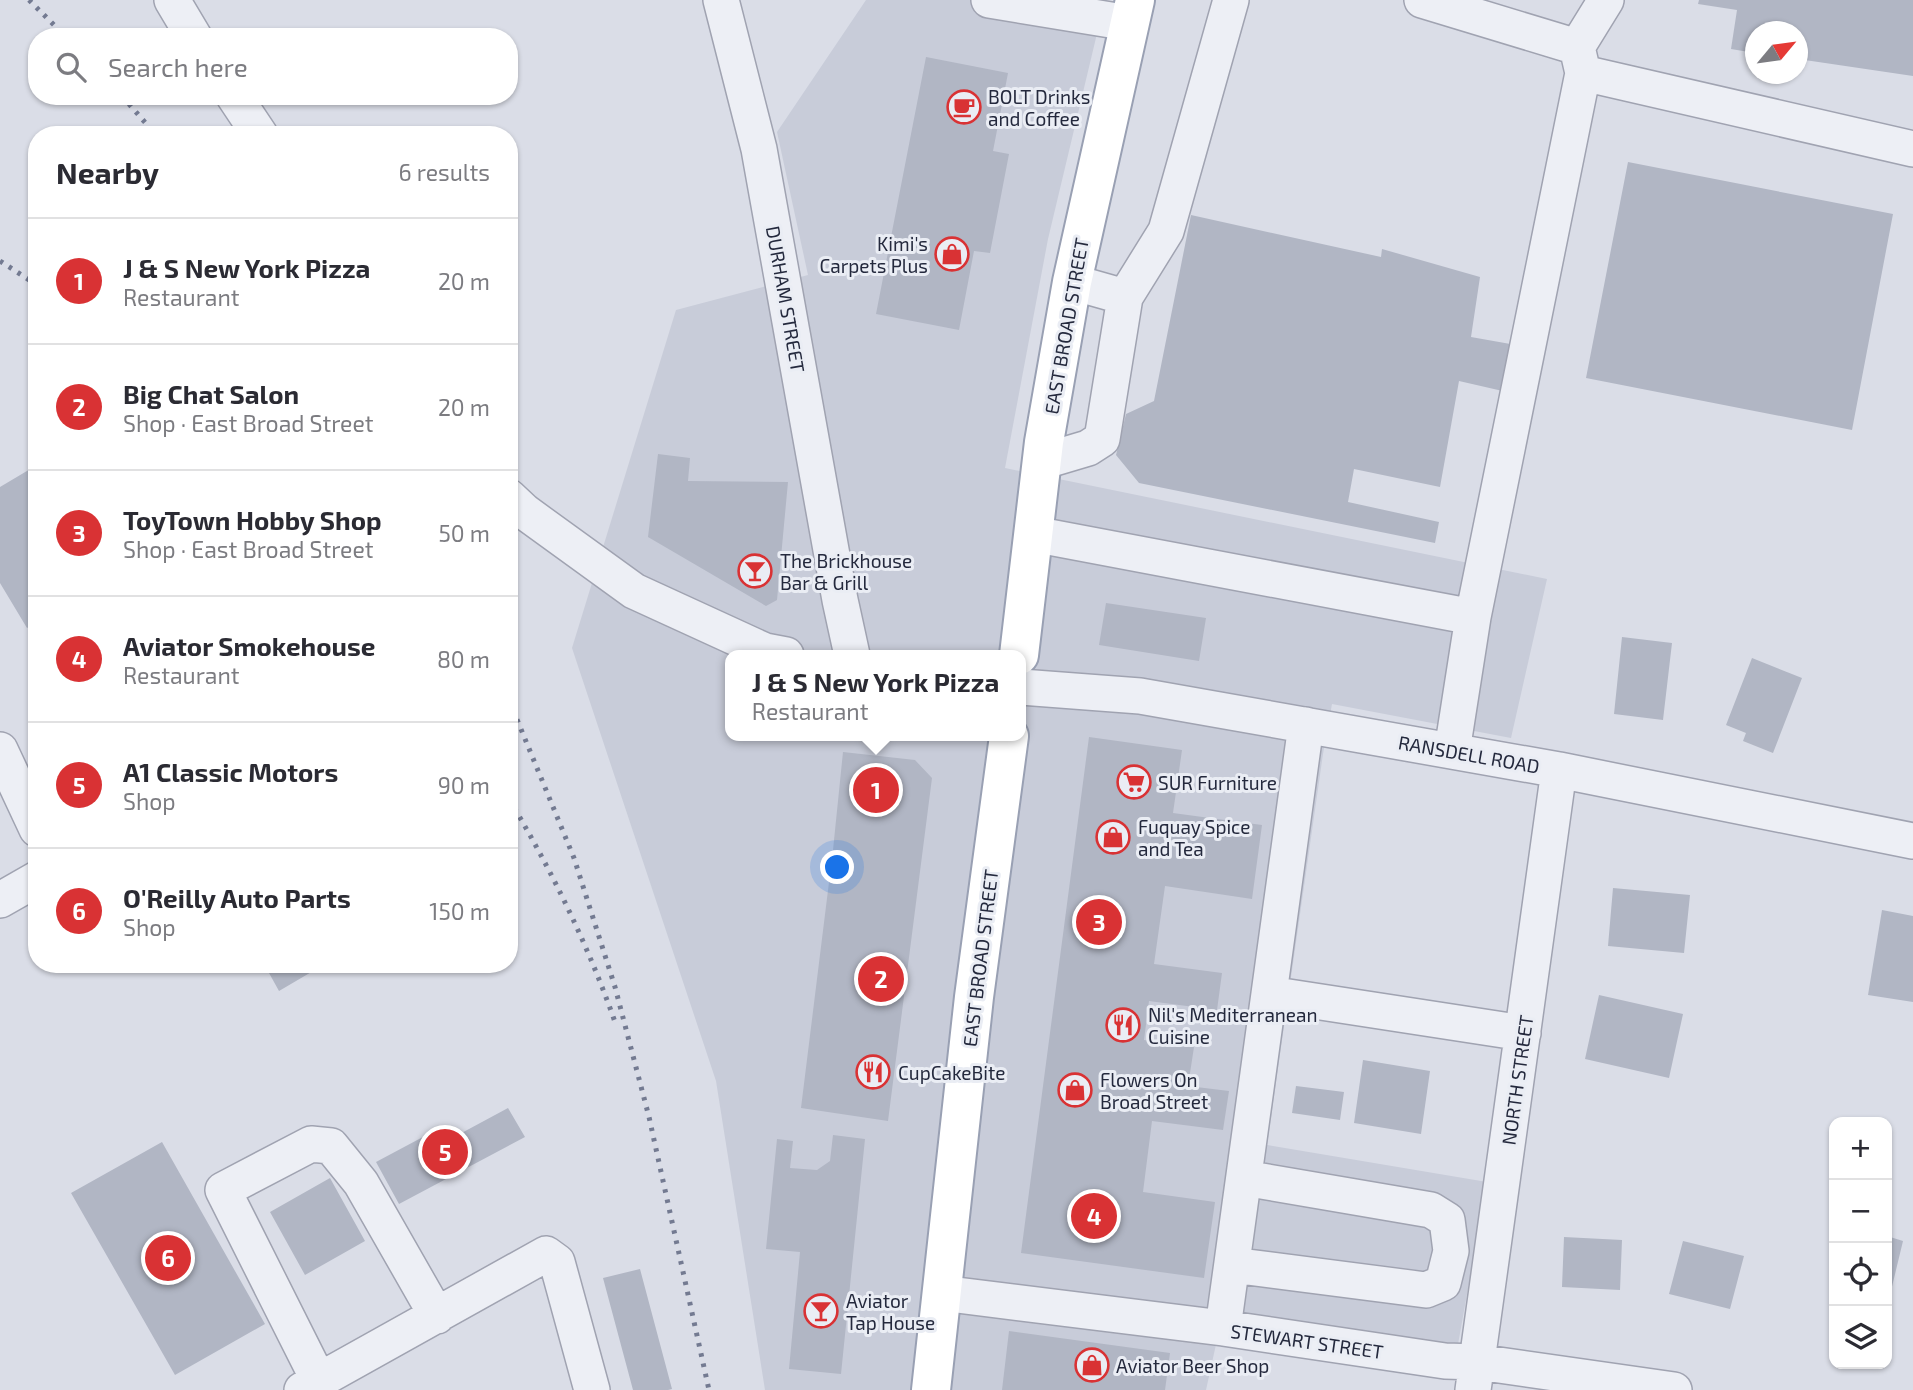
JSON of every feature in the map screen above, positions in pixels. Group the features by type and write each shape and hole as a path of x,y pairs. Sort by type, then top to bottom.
{"main road":[{"name":"EAST BROAD STREET","path":"1020,650 1041,463 1072,282 1132,12"},
{"name":"EAST BROAD STREET","path":"931,1390 974,997 1008,741"}],"street":[{"path":"172,0 189,28"},
{"name":"DURHAM STREET","path":"721,0 759,149 851,650"},
{"path":"989,0 1132,12"},
{"path":"1041,463 1088,449 1102,439 1125,297 1166,231 1231,0"},
{"path":"1422,0 1580,60 1913,149"},
{"path":"1452,751 1473,617 1580,60 1606,0"},
{"path":"240,105 254,126"},
{"path":"1072,282 1125,297"},
{"path":"518,505 634,591 765,650"},
{"path":"1033,534 1473,617"},
{"name":"RANSDELL ROAD","path":"1026,687 1140,696 1559,770 1913,841"},
{"path":"1223,1328 1306,725"},
{"path":"0,750 28,810"},
{"name":"NORTH STREET","path":"1476,1376 1559,770"},
{"path":"0,900 28,884"},
{"path":"1269,994 1523,1033"},
{"path":"437,1316 361,1182 331,1146 311,1144 223,1190 311,1386 437,1316 546,1254 557,1262 592,1390"},
{"path":"1244,1178 1431,1210 1447,1220 1496,1228"},
{"path":"1232,1265 1426,1290 1443,1283 1451,1251 1447,1220"},
{"name":"STEWART STREET","path":"941,1293 1223,1328 1444,1361 1476,1376 1674,1390"}],"shaded area":[{"path":"866,0 1105,0 1048,239 1005,468 1547,579 1511,738 1332,704 1267,1145 1487,1182 1457,1350 1222,1317 1206,1390 765,1390 716,1081 572,648 676,310 808,275 777,132"}],"building":[{"path":"1699,0 1913,0 1913,76 1808,60 1808,21 1745,21 1745,51 1731,49 1737,10 1698,4"},
{"path":"926,57 1008,73 993,151 1009,154 990,253 974,251 959,330 876,314"},
{"path":"1628,162 1893,214 1852,430 1586,378"},
{"path":"1191,215 1381,257 1382,249 1480,277 1471,337 1516,345 1507,392 1459,381 1440,487 1354,469 1348,502 1439,522 1435,543 1139,483 1116,455 1126,414 1154,401"},
{"path":"658,454 690,458 688,481 788,482 777,600 766,606 648,537"},
{"path":"28,470 27,628 0,583 0,487"},
{"path":"1106,603 1206,618 1199,661 1099,645"},
{"path":"1622,637 1672,643 1663,720 1614,714"},
{"path":"1752,658 1802,678 1773,753 1743,741 1746,733 1726,725"},
{"path":"1089,737 1182,750 1173,813 1262,825 1252,899 1165,886 1154,964 1222,973 1217,1010 1149,1001 1144,1040 1194,1047 1188,1086 1229,1091 1223,1130 1152,1121 1143,1192 1215,1202 1204,1278 1021,1253"},
{"path":"843,752 915,760 932,778 888,1121 801,1108"},
{"path":"1613,888 1690,895 1684,953 1608,946"},
{"path":"1882,910 1913,916 1913,1002 1868,995"},
{"path":"269,973 310,973 279,991"},
{"path":"1599,995 1683,1014 1669,1078 1585,1059"},
{"path":"1363,1060 1430,1071 1421,1134 1354,1123"},
{"path":"1296,1086 1344,1092 1340,1120 1292,1113"},
{"path":"508,1108 525,1137 399,1204 376,1162 436,1130 443,1143"},
{"name":"Aviator Tap House","path":"833,1135 865,1139 841,1374 789,1369 800,1252 766,1249 777,1139 793,1141 790,1168 817,1170 830,1161"},
{"path":"162,1142 265,1324 175,1375 71,1193"},
{"path":"330,1178 365,1241 305,1275 270,1212"},
{"path":"1564,1237 1622,1240 1620,1290 1562,1287"},
{"path":"1892,1238 1903,1241 1892,1287"},
{"path":"1683,1241 1744,1256 1730,1309 1669,1294"},
{"path":"640,1269 672,1389 668,1390 633,1390 603,1278"},
{"path":"1009,1331 1170,1353 1165,1390 1002,1390"}],"railway":[{"path":"29,0 57,28"},
{"path":"130,105 148,126"},
{"path":"0,261 28,279"},
{"path":"518,722 574,858 615,987 649,1117 709,1390"},
{"path":"518,815 568,908 615,1022"}],"place":[{"name":"BOLT Drinks and Coffee","path":"964,107"},
{"name":"Kimi's Carpets Plus","path":"952,254"},
{"name":"The Brickhouse Bar & Grill","path":"755,571"},
{"name":"SUR Furniture","path":"1134,782"},
{"name":"J & S New York Pizza","path":"876,790"},
{"name":"Fuquay Spice and Tea","path":"1113,837"},
{"name":"ToyTown Hobby Shop","path":"1099,922"},
{"name":"Big Chat Salon","path":"881,979"},
{"name":"Nil's Mediterranean Cuisine","path":"1123,1025"},
{"name":"CupCakeBite","path":"873,1072"},
{"name":"Flowers On Broad Street","path":"1075,1090"},
{"name":"A1 Classic Motors","path":"445,1152"},
{"name":"Aviator Smokehouse","path":"1094,1216"},
{"name":"O'Reilly Auto Parts","path":"168,1258"},
{"name":"Aviator Tap House","path":"821,1311"},
{"name":"Aviator Beer Shop","path":"1092,1365"}]}
